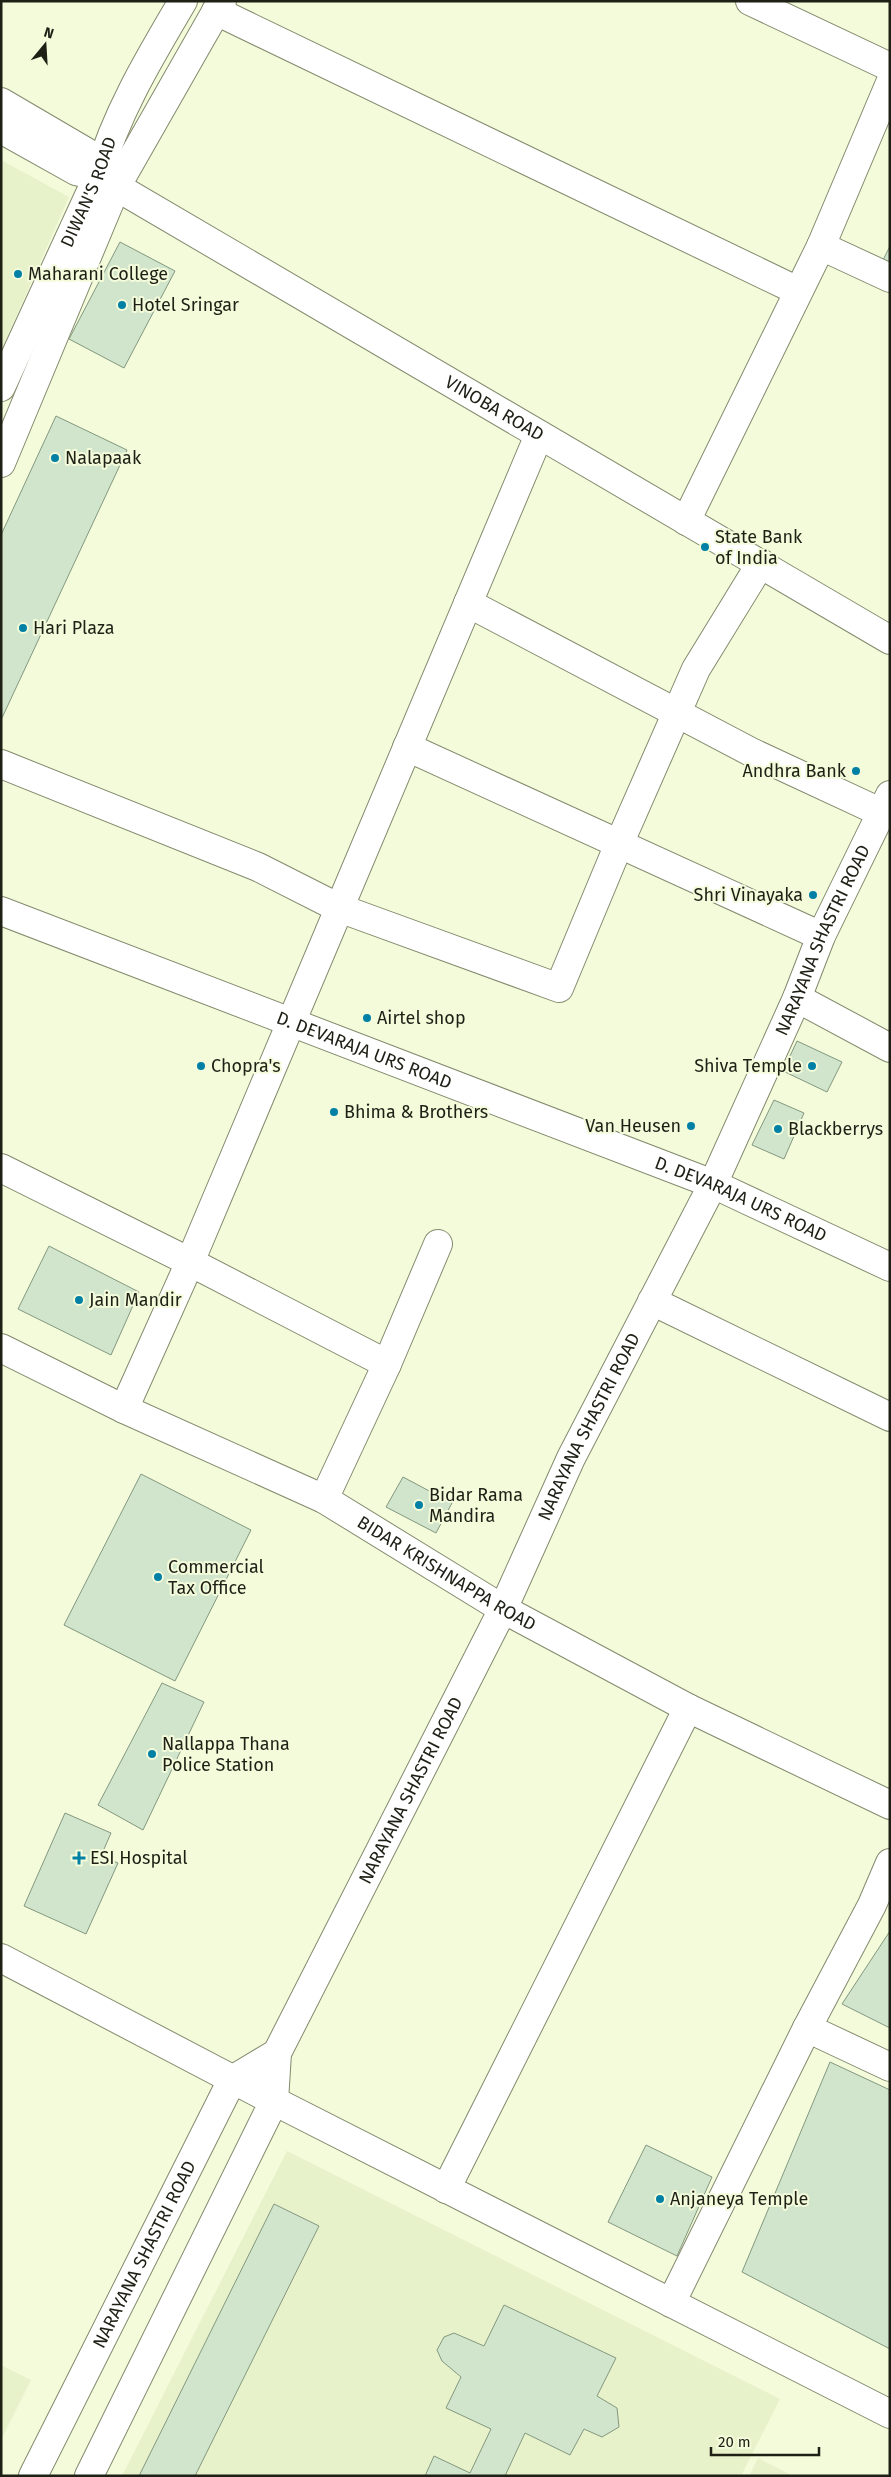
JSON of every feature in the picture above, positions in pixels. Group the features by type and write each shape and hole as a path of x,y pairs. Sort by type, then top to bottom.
{"street":[{"name":"DIWAN'S ROAD","path":"1,387 107,181 108,143 140,77 183,1"},
{"path":"750,1 890,67"},
{"path":"1,463 107,181 219,6 798,291"},
{"path":"686,521 821,246 890,83"},
{"path":"1,102 88,153 107,181"},
{"name":"VINOBA ROAD","path":"1,129 76,171 107,181 890,640"},
{"path":"821,246 890,278"},
{"path":"124,1409 190,1262 539,435"},
{"path":"1,764 258,867 339,908 560,988 619,844 696,669 761,564"},
{"path":"468,603 751,752 885,804"},
{"path":"407,747 821,936"},
{"name":"NARAYANA SHASTRI ROAD","path":"89,2476 274,2101 277,2053 503,1609 571,1458 713,1184 797,998 821,936 885,804"},
{"name":"D. DEVARAJA URS ROAD","path":"1,911 713,1184 890,1267"},
{"path":"797,998 890,1048"},
{"path":"1,1168 190,1262 387,1364"},
{"path":"324,1499 387,1364 438,1244"},
{"path":"652,1301 890,1417"},
{"name":"BIDAR KRISHNAPPA ROAD","path":"1,1348 124,1409 324,1499 503,1609 688,1708 890,1805"},
{"path":"446,2189 688,1708"},
{"path":"671,2303 807,2028 881,1909 890,1863"},
{"path":"1,1958 232,2080 890,2414"},
{"path":"807,2028 890,2067"},
{"path":"232,2080 277,2053"},
{"name":"NARAYANA SHASTRI ROAD","path":"33,2476 232,2080"}],"shaded area":[{"name":"Maharani College","path":"1,160 69,197 1,351"},
{"path":"287,2151 780,2399 741,2476 122,2476"},
{"path":"1,2365 31,2380 1,2440"},
{"path":"758,2458 793,2476 749,2476"}],"building":[{"name":"Hotel Sringar","path":"120,242 175,271 124,368 69,339"},
{"path":"890,246 890,276 878,270"},
{"name":"Hari Plaza","path":"56,416 127,450 1,720 1,535"},
{"name":"Shiva Temple","path":"797,1041 842,1062 827,1092 783,1071"},
{"name":"Blackberrys","path":"774,1100 804,1113 784,1159 752,1145"},
{"name":"Jain Mandir","path":"49,1246 139,1292 111,1355 18,1309"},
{"name":"Commercial Tax Office","path":"141,1474 251,1530 175,1681 64,1625"},
{"name":"Bidar Rama Mandira","path":"403,1477 452,1503 436,1533 386,1507"},
{"name":"Nallappa Thana Police Station","path":"162,1683 204,1702 143,1830 98,1805"},
{"path":"65,1813 111,1833 101,1856 118,1863 86,1934 24,1906"},
{"path":"890,1931 890,2028 842,2004"},
{"path":"830,2062 890,2090 890,2349 742,2272"},
{"name":"Anjaneya Temple","path":"646,2145 712,2177 677,2256 608,2222"},
{"path":"274,2204 319,2226 195,2476 139,2476"},
{"path":"504,2305 616,2358 597,2396 617,2408 619,2427 602,2437 584,2429 570,2455 525,2433 505,2476 425,2476 434,2456 470,2473 491,2429 446,2408 461,2377 442,2361 437,2350 444,2337 454,2333 484,2346"}],"place":[{"name":"Maharani College","path":"18,274"},
{"name":"Hotel Sringar","path":"122,305"},
{"name":"Nalapaak","path":"55,458"},
{"name":"State Bank of India","path":"705,547"},
{"name":"Hari Plaza","path":"23,628"},
{"name":"Andhra Bank","path":"856,771"},
{"name":"Shri Vinayaka","path":"813,895"},
{"name":"Airtel shop","path":"367,1018"},
{"name":"Chopra's","path":"201,1066"},
{"name":"Shiva Temple","path":"812,1066"},
{"name":"Bhima & Brothers","path":"334,1112"},
{"name":"Van Heusen","path":"691,1126"},
{"name":"Blackberrys","path":"778,1129"},
{"name":"Jain Mandir","path":"79,1300"},
{"name":"Bidar Rama Mandira","path":"419,1505"},
{"name":"Commercial Tax Office","path":"158,1577"},
{"name":"Nallappa Thana Police Station","path":"152,1754"},
{"name":"ESI Hospital","path":"79,1858"},
{"name":"Anjaneya Temple","path":"660,2199"}]}
